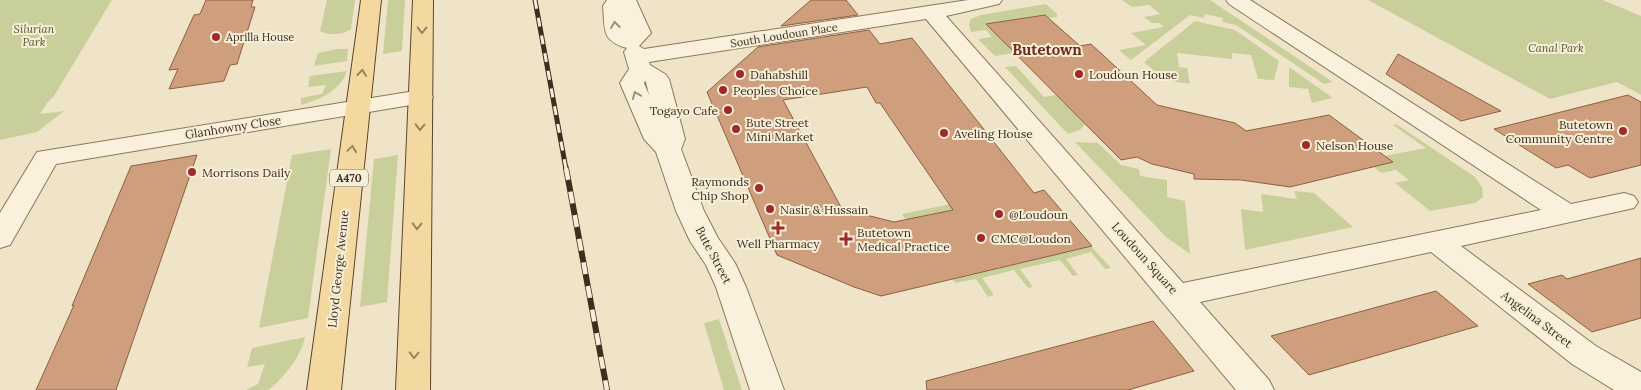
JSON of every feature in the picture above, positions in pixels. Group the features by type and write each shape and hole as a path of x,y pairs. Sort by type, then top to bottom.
{"main road":[{"name":"Lloyd George Avenue","path":"324,390 371,0"},
{"path":"413,390 423,0"}],"street":[{"path":"619,0 613,6 616,36 636,56"},
{"path":"931,12 992,0"},
{"path":"1236,0 1567,214"},
{"name":"South Loudoun Place","path":"636,56 931,12"},
{"name":"Loudoun Square","path":"931,12 1176,296 1624,202"},
{"name":"Bute Street","path":"636,56 632,83 657,140 668,149 690,210 705,241 720,263 731,287 767,390"},
{"name":"Glanhowny Close","path":"0,238 46,158 421,97"},
{"name":"Angelina Street","path":"1438,242 1584,355 1641,389"},
{"path":"1176,296 1257,390"}],"green space":[{"name":"Silurian Park","path":"0,0 112,0 54,96 40,114 64,111 37,132 0,140"},
{"path":"327,0 355,0 351,29 344,33 336,34 320,31"},
{"path":"388,0 405,0 402,51 383,54"},
{"path":"1122,0 1210,0 1333,82 1324,84 1236,25 1222,22 1223,18 1205,14 1204,18 1190,15 1131,60 1119,50 1146,45 1131,33 1164,27 1159,23 1152,23 1144,17 1160,14 1149,5 1132,7"},
{"name":"Canal Park","path":"1368,0 1603,0 1641,16 1641,95 1617,82 1550,99"},
{"path":"1046,4 1057,14 1057,17 1049,18 1045,15 987,24 1014,53 995,56 978,39 992,37 986,30 971,32 969,25 971,19 981,15"},
{"path":"1195,21 1235,30 1279,61 1274,80 1258,79 1251,55 1232,53 1232,59 1177,53 1179,67 1187,68 1190,84 1165,80 1144,62"},
{"path":"348,49 347,61 314,66 318,53"},
{"path":"1016,66 1044,97 1056,95 1085,124 1080,130 1068,134 1005,67"},
{"path":"1289,67 1333,98 1312,103 1308,89 1289,87"},
{"path":"347,71 335,89 316,100 301,105 301,98 322,94 326,85 308,87 310,76"},
{"path":"1396,124 1475,177 1482,187 1483,197 1475,203 1430,211 1395,183 1409,180 1396,170 1381,173 1374,167 1393,162 1384,156 1426,148 1393,125"},
{"path":"1075,142 1098,143 1121,165 1139,169 1140,176 1167,180 1167,197 1185,201 1190,254 1166,237"},
{"path":"331,149 308,318 259,328 292,155"},
{"path":"398,155 387,302 360,307 374,159"},
{"path":"1294,191 1314,193 1353,227 1245,250 1241,209 1263,212 1261,194 1297,199"},
{"path":"985,197 989,202 906,220 902,214"},
{"path":"1091,246 1111,268 1105,269 1091,252 1066,259 1078,275 1073,276 1060,260 1020,269 1033,287 1028,288 1014,270 982,278 994,295 988,297 976,279 955,283 952,279"},
{"path":"719,319 742,390 724,390 704,323"},
{"path":"305,337 300,352 291,366 269,390 246,390 258,384 265,364 247,367 252,348"}],"building":[{"name":"Aprilla House","path":"206,0 253,0 251,7 255,7 237,64 230,65 224,81 169,89 178,69 169,70 194,15 200,14"},
{"path":"811,0 846,0 858,15 781,26"},
{"path":"1045,15 1080,46 1091,44 1157,105 1235,123 1246,131 1329,115 1393,162 1290,187 1241,180 1194,179 1194,174 1152,164 1137,157 1121,160 986,24"},
{"path":"869,30 880,44 912,38 1034,193 1044,190 1092,246 881,296 854,287 777,255 707,92 758,47","holes":["867,87 876,103 880,103 953,210 894,222 842,209 783,100"]},
{"path":"1398,54 1501,111 1461,121 1386,74"},
{"path":"1628,95 1641,102 1641,165 1590,178 1568,165 1556,168 1494,129"},
{"path":"197,155 116,390 36,390 74,305 72,306 131,166"},
{"path":"1641,258 1641,318 1592,332 1528,284 1562,275 1567,279"},
{"path":"1436,291 1478,326 1309,375 1271,336"},
{"path":"1153,321 1194,371 1128,390 927,390 926,381"}],"railway":[{"path":"535,0 566,169"},
{"path":"566,168 607,390"}],"place":[{"name":"Aprilla House","path":"216,37"},
{"name":"Dahabshill","path":"740,74"},
{"name":"Loudoun House","path":"1079,74"},
{"name":"Peoples Choice","path":"723,90"},
{"name":"Togayo Cafe","path":"728,110"},
{"name":"Bute Street Mini Market","path":"736,129"},
{"name":"Butetown Community Centre","path":"1623,131"},
{"name":"Aveling House","path":"944,133"},
{"name":"Nelson House","path":"1306,145"},
{"name":"Morrisons Daily","path":"192,172"},
{"name":"Raymonds Chip Shop","path":"759,188"},
{"name":"Nasir & Hussain","path":"770,209"},
{"name":"@Loudoun","path":"999,214"},
{"name":"Well Pharmacy","path":"778,228"},
{"name":"CMC@Loudon","path":"981,238"},
{"name":"Butetown Medical Practice","path":"846,239"}],"district":[{"name":"Butetown","path":"1047,49"}]}
